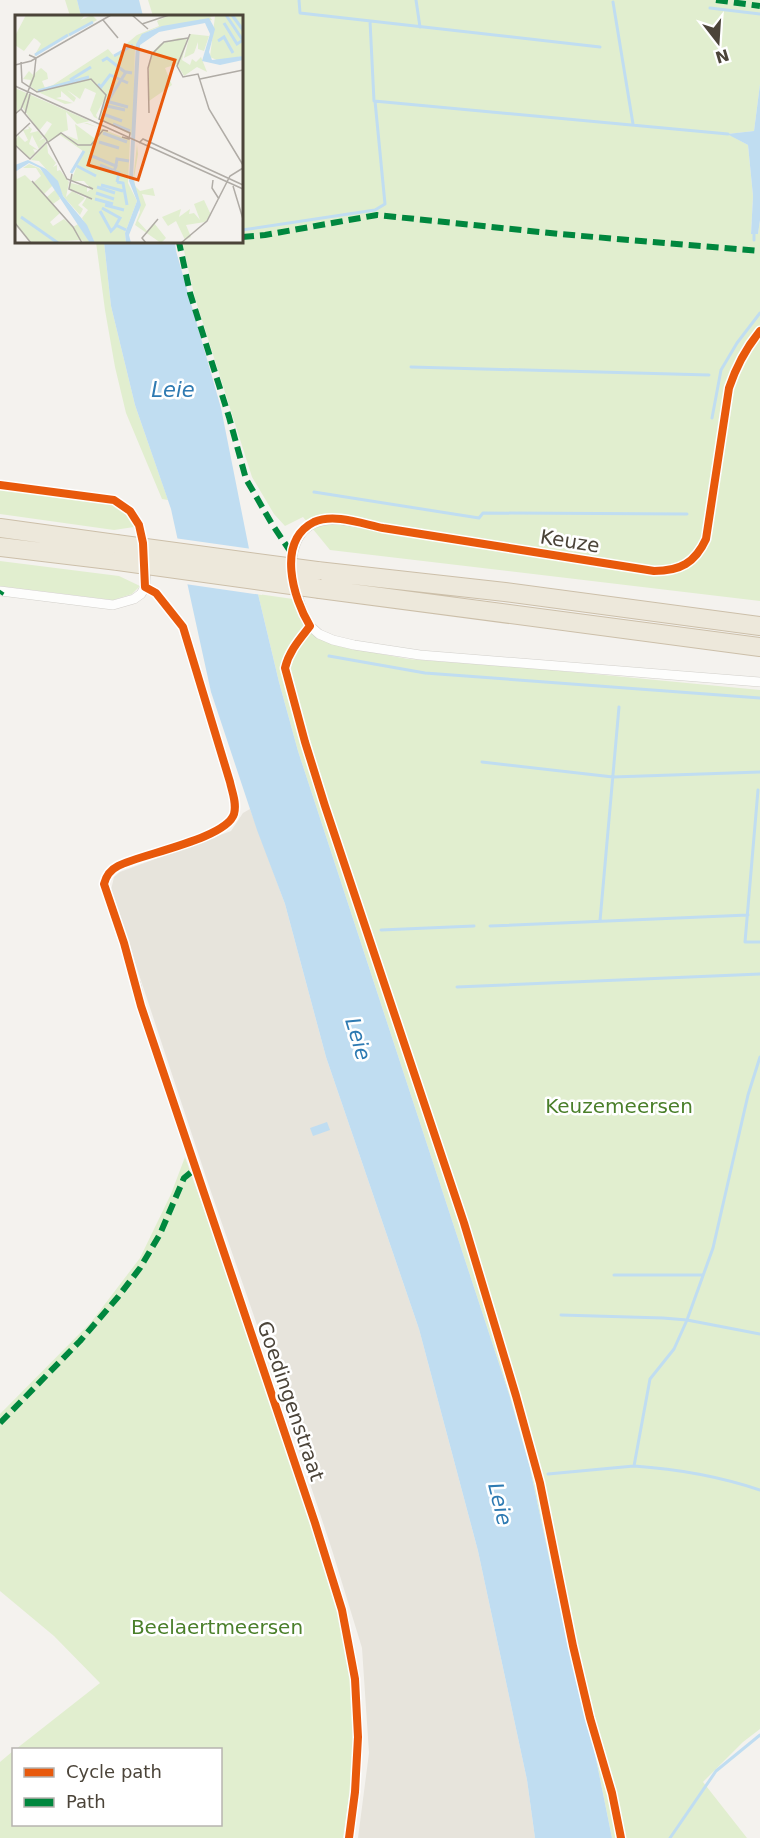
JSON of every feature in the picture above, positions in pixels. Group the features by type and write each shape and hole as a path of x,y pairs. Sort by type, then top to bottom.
{"highway":[{"path":"0,528 117,553 318,580 760,647"},
{"path":"0,547 117,553"},
{"path":"318,580 505,592 760,626"},
{"path":"628,609 760,614"}],"street":[{"name":"Keuze","path":"760,331 735,369 729,388 706,539 701,550 682,566 669,571 654,571 394,530 340,519 315,522 300,534 291,555 295,589 304,616 310,626 333,640 420,655 760,682"},
{"path":"0,485 114,500 130,511 139,525 143,543 145,587 134,599 113,605 0,591"},
{"name":"Goedingenstraat","path":"136,984 315,1523 342,1611 355,1679 358,1737 355,1792 349,1838"}],"shaded area":[{"path":"250,809 285,904 326,1057 419,1329 478,1551 527,1780 535,1838 358,1838 369,1753 362,1648 332,1550 111,890 114,877 120,872 231,831 243,813"}],"green space":[{"path":"65,0 77,0 81,15 70,15"},
{"path":"148,0 760,0 760,84 754,131 728,134 748,145 753,196 751,234 758,234 760,220 760,601 330,550 303,517 285,526 274,514 252,477 195,298 182,243 243,243 243,15 153,15"},
{"path":"96,243 104,243 111,306 135,405 168,500 162,499 126,413 105,310"},
{"path":"0,490 112,504 127,514 134,527 114,530 0,514"},
{"path":"0,561 119,576 140,586 132,594 113,600 0,586"},
{"name":"Keuzemeersen","path":"258,594 293,599 305,627 320,639 338,646 408,659 760,690 760,1729 743,1742 703,1782 747,1838 612,1838 592,1739 530,1468 510,1397 298,751"},
{"name":"Beelaertmeersen","path":"185,1157 250,1337 328,1573 343,1626 355,1705 350,1790 343,1838 0,1838 0,1762 12,1752 12,1826 222,1826 222,1748 17,1748 100,1683 54,1636 0,1591 0,1414 92,1321 140,1258 171,1194"}],"water":[{"path":"77,0 139,0 143,15 81,15"},
{"path":"760,84 760,220 758,234 751,234 753,196 748,145 727,134 754,131"},
{"name":"Leie","path":"104,243 175,243 221,408 258,594 298,751 510,1397 530,1468 592,1739 612,1838 535,1838 527,1780 478,1551 419,1329 326,1057 285,904 257,830 211,692 171,509 135,405 111,306"},
{"path":"327,1122 330,1130 313,1136 310,1128"}],"pier":[{"path":"174,538 252,549 262,595 185,584"}],"waterway":[{"path":"299,0 300,13 600,47"},
{"path":"416,0 420,27"},
{"path":"613,2 633,124"},
{"path":"710,8 760,14"},
{"path":"370,21 374,101 728,134"},
{"path":"243,230 375,210 385,204 375,101"},
{"path":"754,233 754,240"},
{"path":"712,418 721,370 737,343 760,313"},
{"path":"411,367 709,375"},
{"path":"314,492 479,518 483,513 687,514"},
{"path":"329,656 425,673 760,698"},
{"path":"600,921 619,707"},
{"path":"482,762 613,777 760,772"},
{"path":"758,790 745,942 760,942"},
{"path":"490,926 748,915"},
{"path":"381,930 474,926"},
{"path":"457,987 760,974"},
{"path":"548,1474 634,1466 650,1379 674,1349 713,1248 748,1095 760,1057"},
{"path":"614,1275 702,1275"},
{"path":"561,1315 687,1320 760,1334"},
{"path":"634,1466 698,1474 760,1490"},
{"path":"670,1838 716,1771 760,1735"}],"marked path":[{"path":"716,0 760,6"},
{"path":"243,237 377,215 559,234 760,251"},
{"path":"179,243 190,293 246,479 292,554"},
{"path":"0,1423 80,1341 118,1297 140,1268 160,1234 184,1178 195,1169"}],"cycle path":[{"path":"621,1838 612,1793 590,1718 573,1646 540,1483 516,1396 464,1223 325,806 285,668 292,651 310,626 298,601 294,586 291,571 292,556 295,542 302,531 314,522 339,519 654,571 663,571 686,564 697,554 706,539 729,388 742,358 760,331"},
{"path":"0,485 114,500 130,511 139,525 143,543 145,587 156,593 183,627 230,782 235,810 228,823 200,838 118,866 109,874 104,884 124,943 141,1006 315,1523 342,1610 355,1679 358,1737 355,1792 349,1838"}]}
